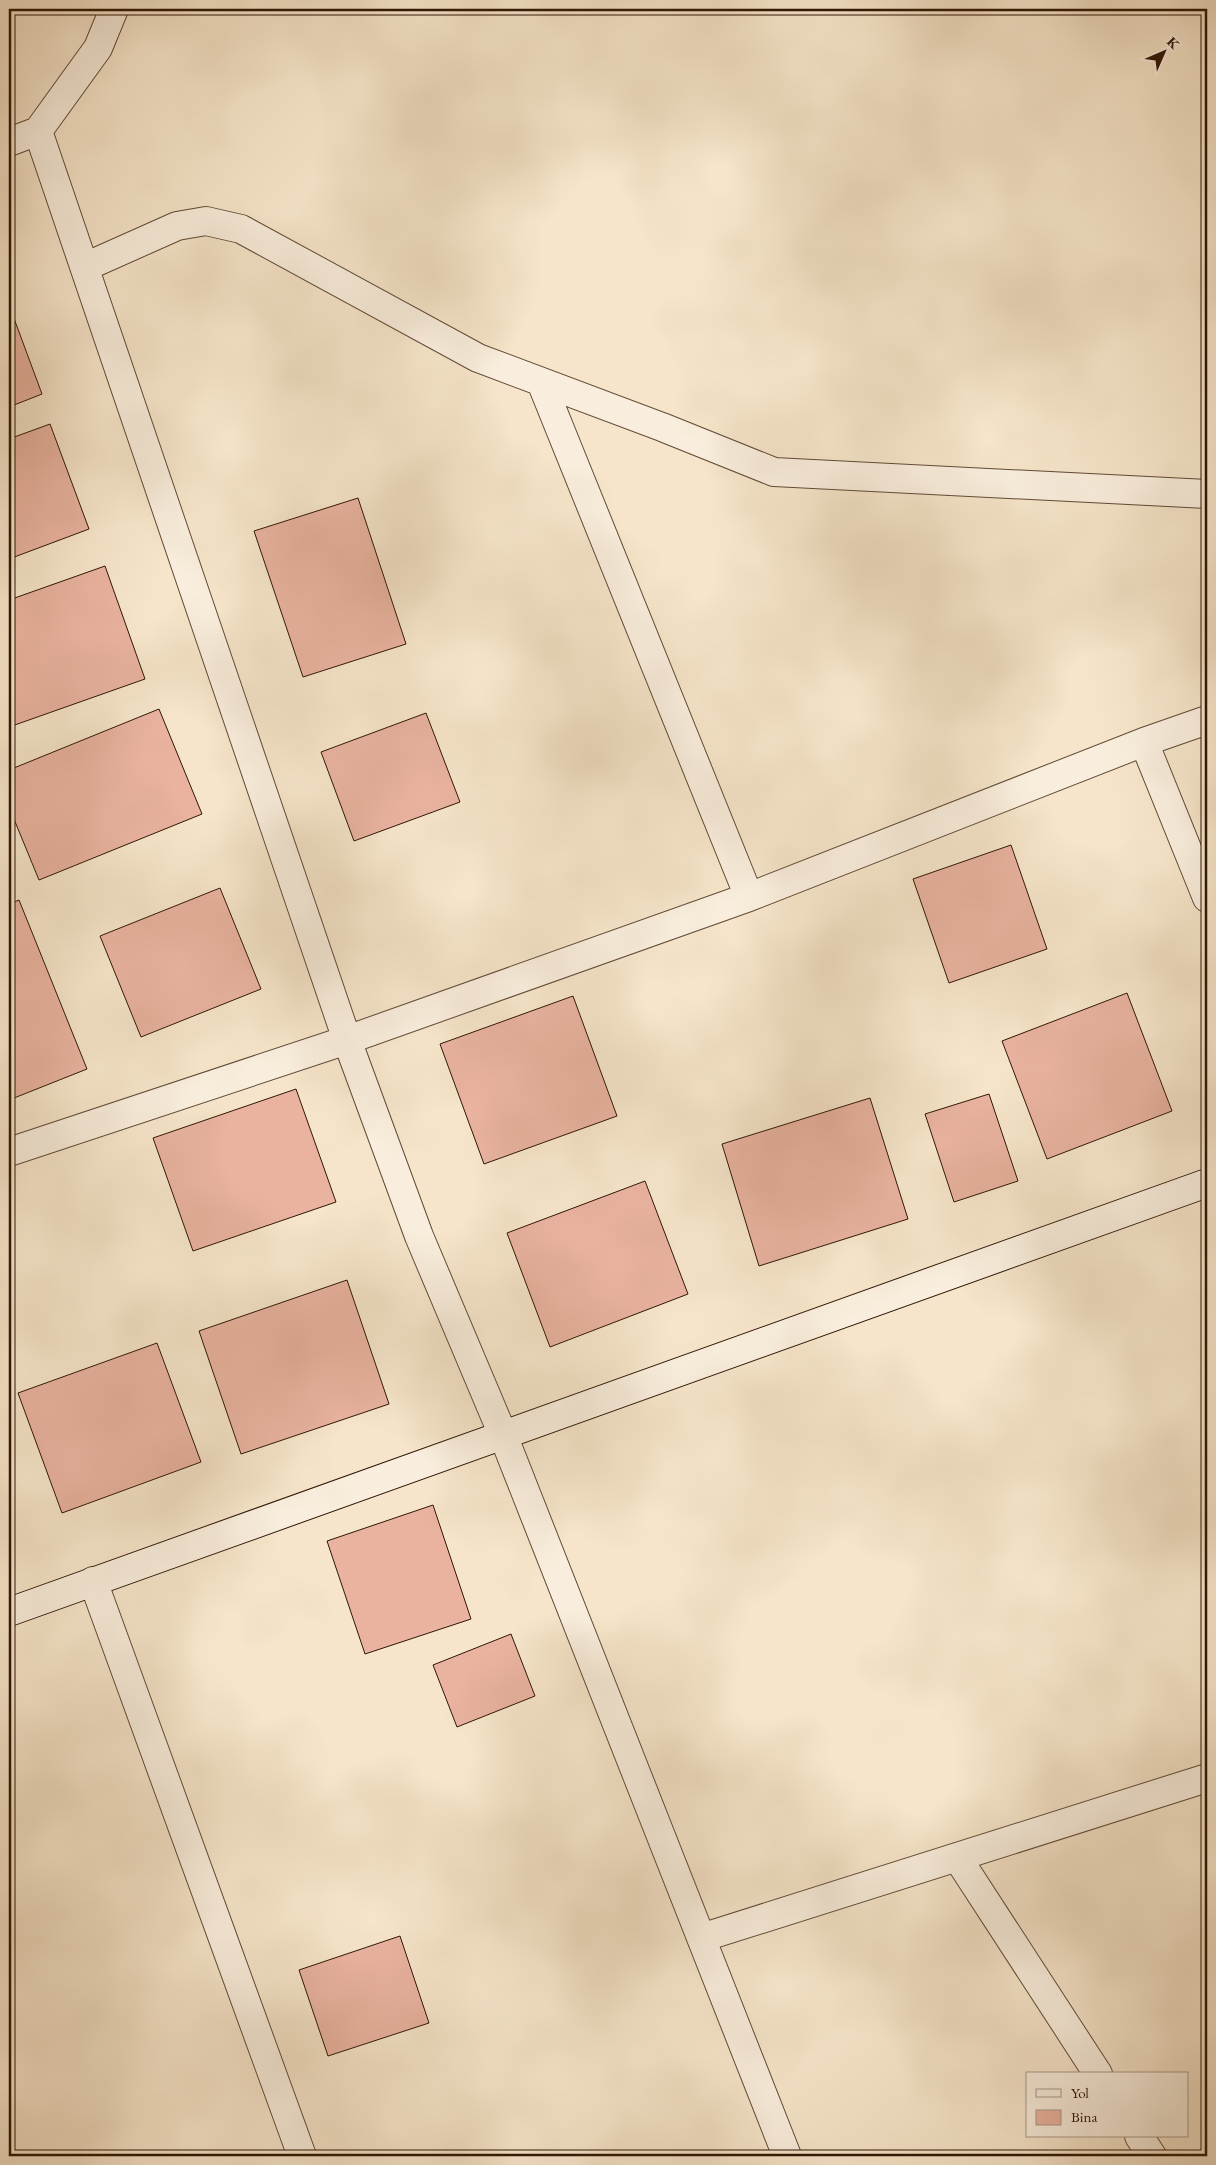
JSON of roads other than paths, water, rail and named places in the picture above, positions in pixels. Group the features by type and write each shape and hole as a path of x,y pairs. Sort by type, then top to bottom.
{"street":[{"path":"9,142 38,131 98,48 114,9"},
{"path":"38,131 347,1040 419,1236 503,1435 787,2156"},
{"path":"85,267 177,226 206,221 241,229 478,358 662,427 774,472 1207,494"},
{"path":"541,382 749,897"},
{"path":"9,1152 347,1040 749,897 1144,742 1207,720"},
{"path":"1144,742 1207,898"},
{"path":"9,1612 93,1580 1207,1183"},
{"path":"93,1580 302,2156"},
{"path":"701,1938 1207,1778"},
{"path":"957,1856 1097,2072"},
{"path":"1139,2138 1152,2156"}]}
